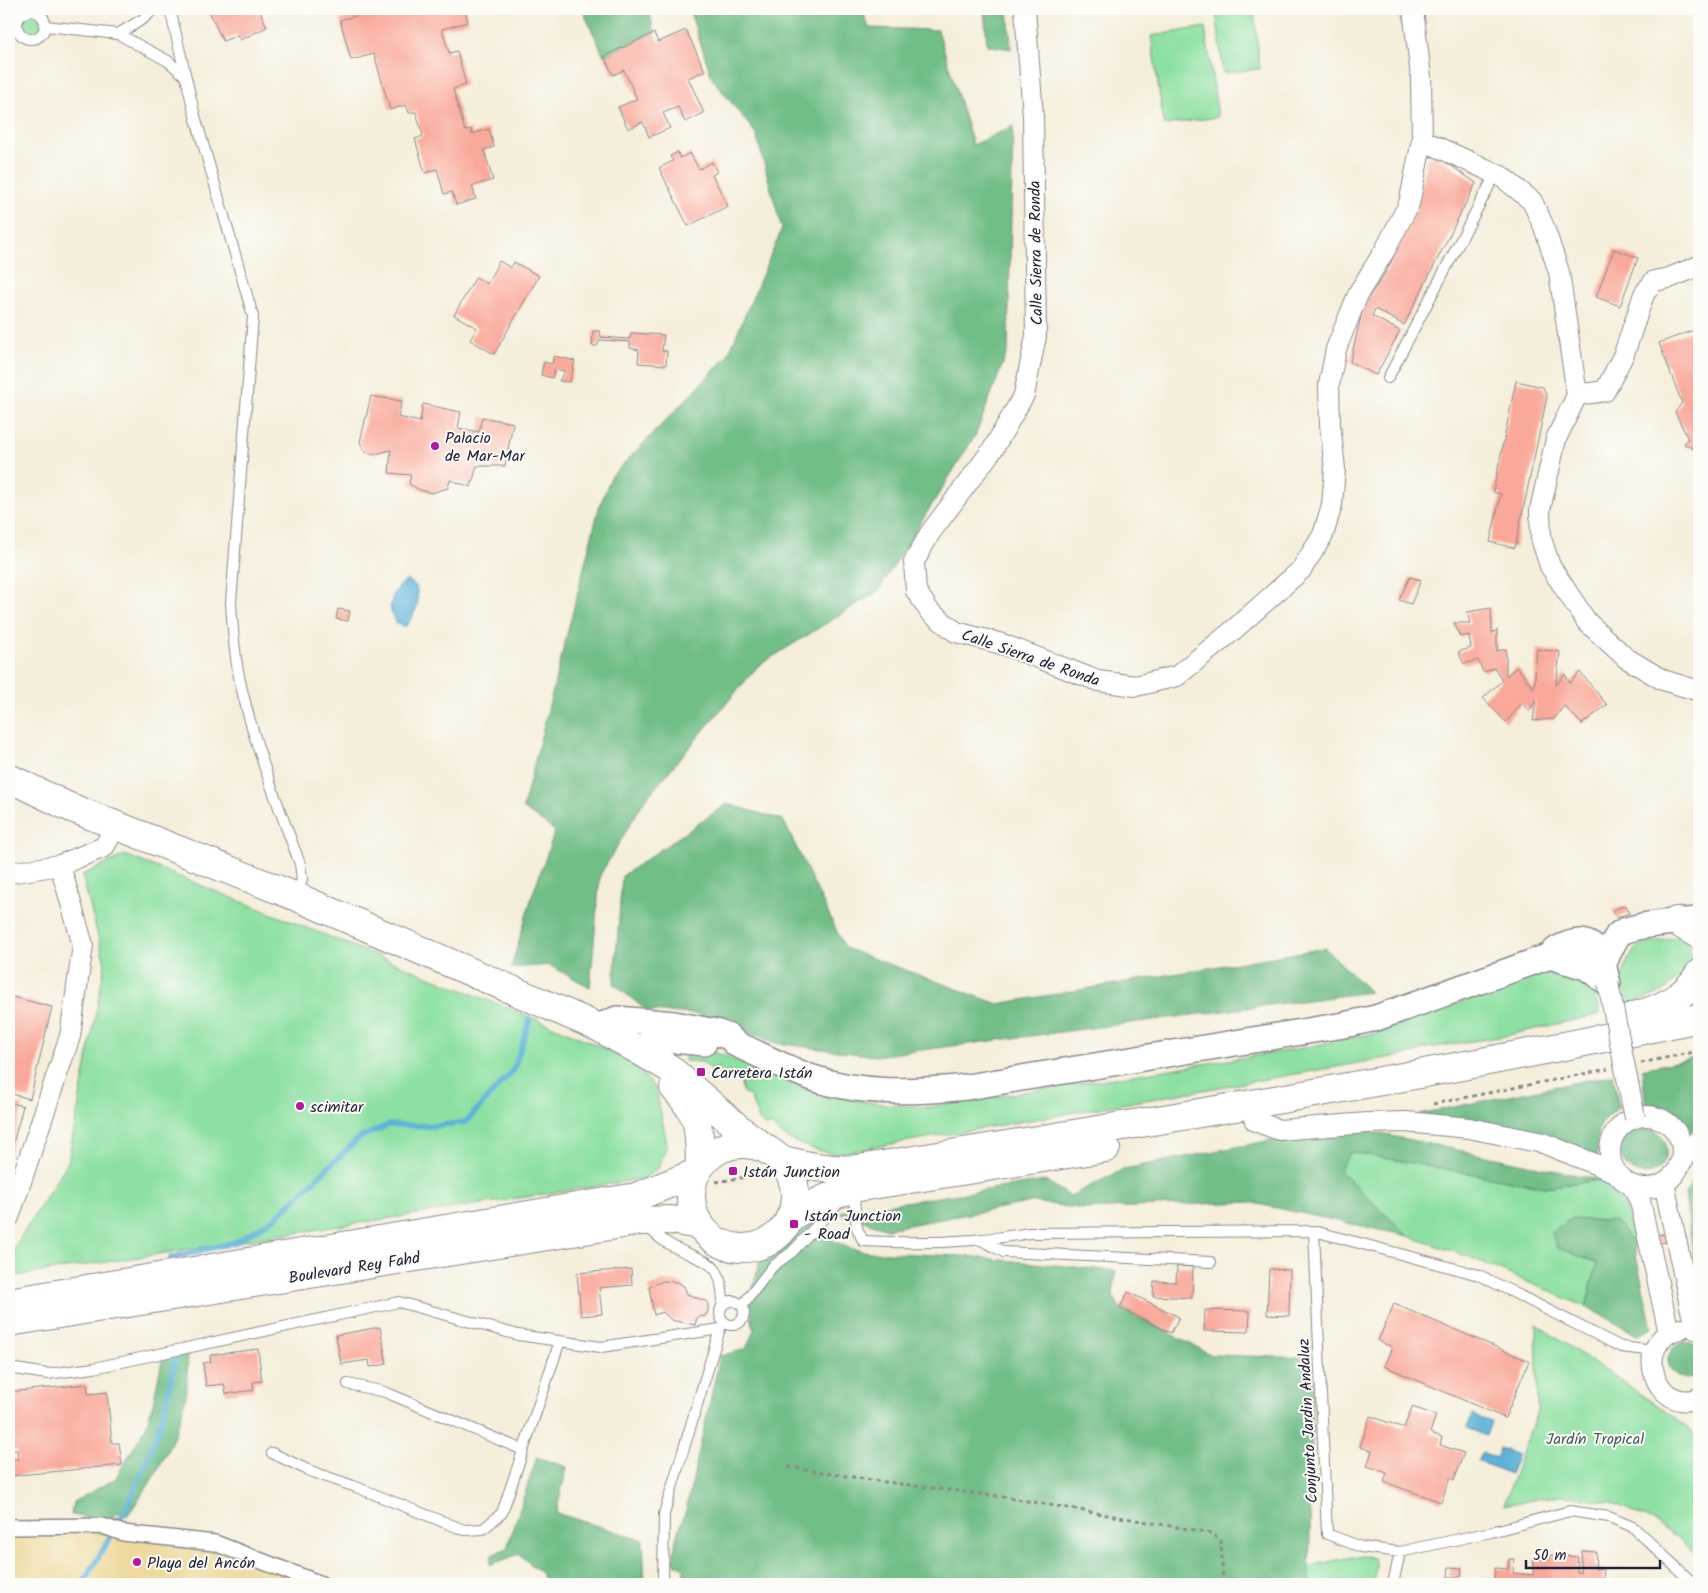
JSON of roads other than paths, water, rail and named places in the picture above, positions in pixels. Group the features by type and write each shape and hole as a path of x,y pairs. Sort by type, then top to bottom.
{"main road":[{"path":"9,778 116,826 297,897 598,1027 652,1058 738,1128 775,1155 791,1176 794,1186 794,1207 790,1217 775,1236 753,1247 728,1245 716,1240 699,1225 691,1200 691,1189 698,1169 698,1119 690,1105 662,1075 652,1058"},
{"path":"1688,921 1699,935"},
{"path":"1553,1050 1572,1033 1665,1006 1690,985 1699,974"},
{"path":"638,1209 698,1169 716,1151 738,1144 749,1144 775,1155 816,1168 838,1171 1195,1115 1553,1050 1699,1018"},
{"path":"790,1217 822,1200 853,1188 1025,1163 1433,1089 1699,1034"},
{"name":"Boulevard Rey Fahd","path":"9,1322 638,1209"},
{"name":"Boulevard Rey Fahd","path":"9,1302 638,1209 671,1220 699,1225"}],"street":[{"name":"Calle Sierra de Ronda","path":"1025,9 1033,116 1036,336 1024,395 993,449 930,533 914,562 916,591 930,612 956,632 1002,644 1098,681 1136,686 1177,676 1230,633 1301,570 1323,535 1332,505 1335,470 1330,425 1329,385 1336,349 1359,292 1385,250 1409,204 1422,140 1421,77 1413,9"},
{"path":"1422,140 1496,173 1532,202 1544,227 1559,272 1577,394 1556,439 1540,510 1541,538 1550,566 1587,622 1626,658 1663,680 1699,691"},
{"path":"1577,394 1606,391 1624,354 1644,294 1654,281 1670,278 1699,266"},
{"path":"9,874 60,865 104,847 116,826"},
{"path":"9,1217 70,1036 83,945 60,865"},
{"path":"1558,958 1555,950 1584,942 1609,932 1618,934 1636,925 1646,927 1688,921"},
{"path":"1608,970 1624,947 1646,927"},
{"path":"1608,970 1618,934"},
{"path":"1584,942 1596,948 1608,970 1635,1118"},
{"path":"598,1027 617,1019 660,1023 716,1032 730,1037 736,1044 810,1077 832,1083 896,1092 967,1088 1352,1024 1558,958 1586,967 1608,970"},
{"path":"652,1058 660,1023"},
{"path":"652,1058 678,1040 693,1040 724,1047 736,1044"},
{"path":"652,1058 672,1049 678,1040"},
{"path":"1616,1172 1611,1162 1611,1140 1625,1123 1635,1118 1646,1116 1657,1118 1668,1124 1680,1142 1682,1154 1679,1165"},
{"path":"1255,1121 1279,1130 1406,1122 1469,1128 1543,1142 1616,1172 1632,1186 1640,1201 1669,1333"},
{"path":"1632,1186 1643,1188 1664,1183 1673,1175 1699,1139"},
{"path":"1664,1183 1697,1330 1686,1328 1669,1333 1660,1341 1654,1351 1652,1362 1657,1383 1673,1398 1698,1400"},
{"path":"9,1527 103,1526 124,1533 215,1543 322,1584"}],"lane":[{"path":"118,34 143,19 154,9"},
{"path":"170,9 185,76 253,316 231,603 233,636 241,689 267,777 300,864 302,879 297,897"},
{"path":"32,10 42,16 46,26 41,36 31,40 21,35 13,24 22,14 32,10"},
{"path":"46,26 118,34 168,61 185,76"},
{"path":"1388,378 1496,173"},
{"path":"853,1188 858,1228 863,1241 900,1243 983,1241 1029,1233 1314,1231 1479,1275 1620,1347 1654,1351"},
{"path":"742,1306 773,1266 792,1252 853,1188"},
{"path":"638,1209 668,1244 704,1260 718,1272 722,1282 723,1305 720,1315 726,1324 732,1325 742,1321 744,1310 742,1306 732,1301 723,1305"},
{"name":"Conjunto Jardin Andaluz","path":"1314,1231 1327,1534 1361,1547 1400,1552 1570,1512 1609,1517 1632,1527 1694,1584"},
{"path":"983,1241 1004,1252 1211,1262"},
{"path":"9,1368 47,1374 94,1368 399,1302 518,1335 601,1348 720,1328 664,1514 663,1584"},
{"path":"272,1453 310,1471 356,1486 464,1530 484,1529 502,1513 560,1341"},
{"path":"348,1384 385,1392 523,1450"},
{"path":"1393,1584 1400,1552"}],"water":[{"path":"407,580 416,586 418,597 415,611 410,621 406,626 400,626 392,614 391,602 397,589"},
{"path":"1472,1415 1491,1422 1486,1436 1467,1428"},
{"path":"1500,1448 1518,1455 1510,1474 1478,1461 1482,1452 1496,1458"}],"waterway":[{"path":"171,1258 236,1242 275,1218 359,1138 388,1125 435,1126 466,1122 514,1069 530,1019"},
{"path":"82,1584 114,1530 141,1475 162,1419 175,1358"}],"place":[{"name":"Palacio de Mar-Mar","path":"435,446"},
{"name":"Carretera Istán","path":"701,1072"},
{"name":"scimitar","path":"300,1106"},
{"name":"Istán Junction","path":"733,1171"},
{"name":"Istán Junction - Road","path":"794,1224"},
{"name":"Playa del Ancón","path":"137,1562"}],"park label":[{"name":"Jardín Tropical","path":"1595,1438"}]}
